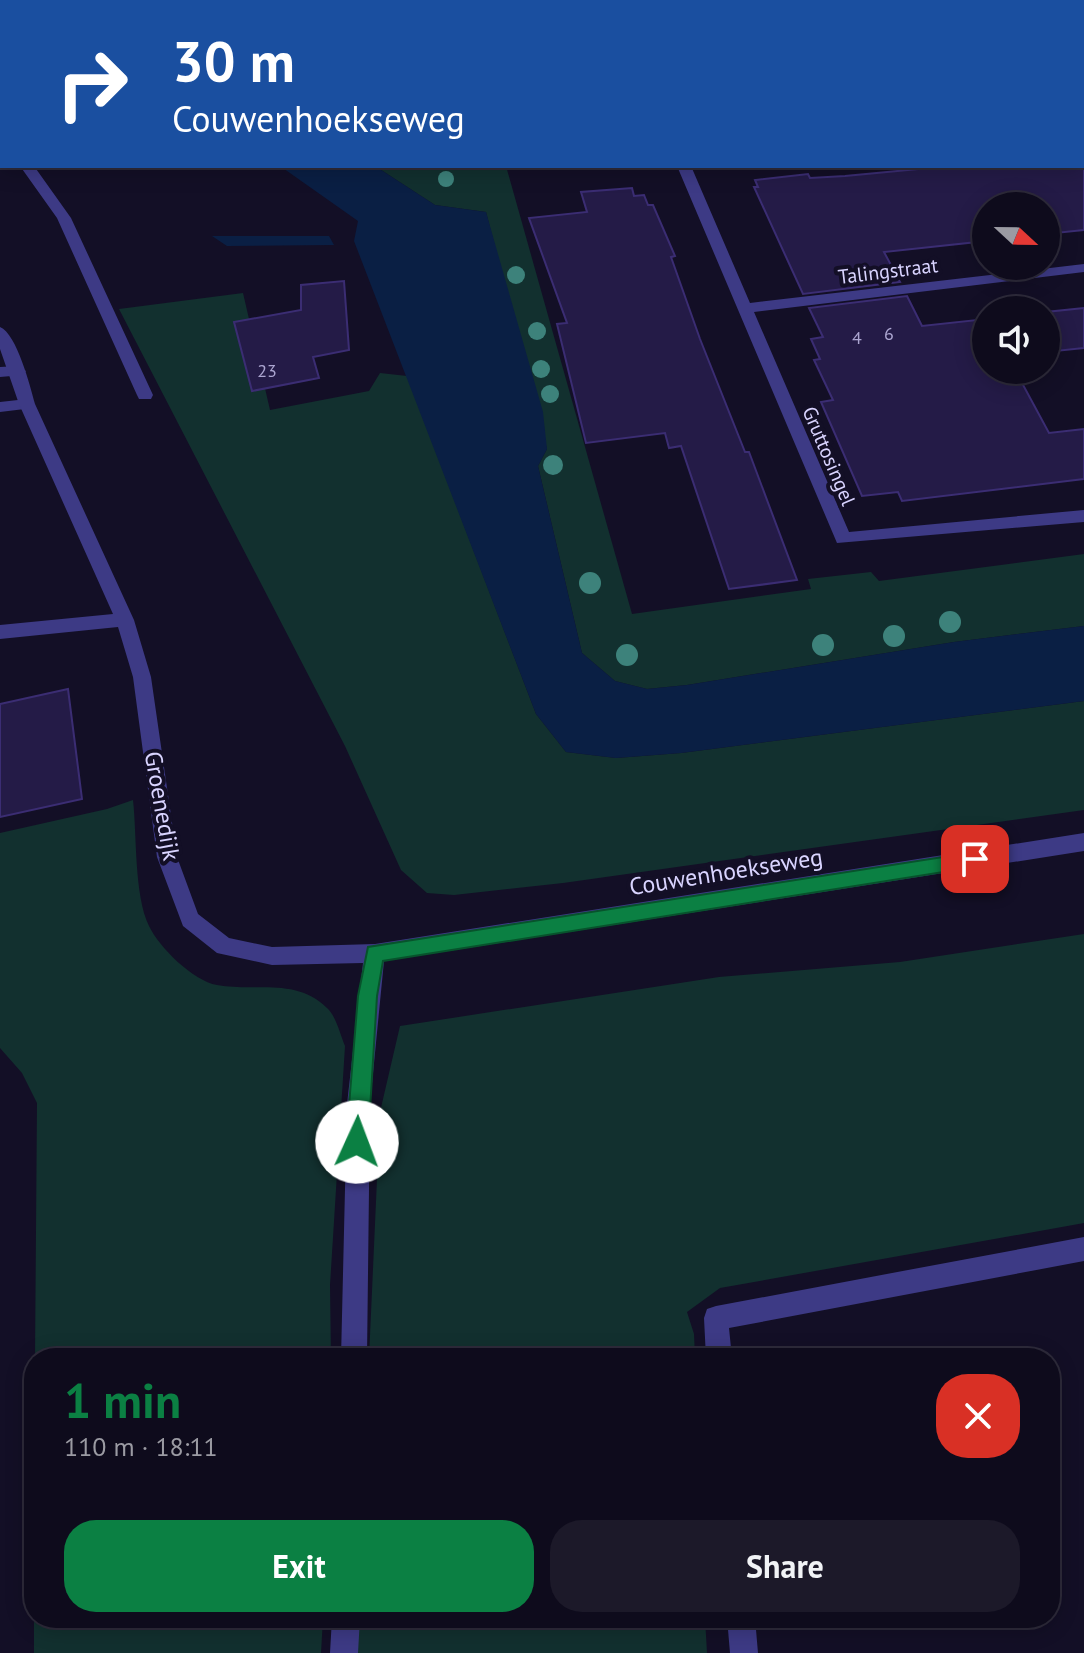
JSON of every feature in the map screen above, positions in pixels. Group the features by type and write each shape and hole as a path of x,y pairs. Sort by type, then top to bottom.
{"street":[{"path":"28,168 64,218 145,395"},
{"name":"Gruttosingel","path":"685,168 843,539 1084,516"},
{"name":"Talingstraat","path":"744,308 1084,268"},
{"name":"Groenedijk","path":"0,332 9,371 125,620 142,677 167,857 190,920 224,946 272,956 375,953"},
{"path":"0,407 27,404"},
{"path":"0,632 125,620"},
{"name":"Couwenhoekseweg","path":"375,953 1084,842"},
{"path":"354,1348 357,1112 375,953"},
{"path":"718,1348 716,1318 1084,1249"},
{"path":"344,1653 345,1628"},
{"path":"742,1628 744,1653"}],"green space":[{"path":"378,168 507,168 632,614 811,589 808,579 871,572 879,581 1084,554 1084,626 954,642 687,685 647,689 615,681 582,653 538,466 547,449 486,212 435,205"},
{"path":"243,293 270,410 369,391 380,373 407,376 536,714 566,752 616,758 681,753 1084,701 1084,810 563,883 454,895 427,893 401,870 345,746 119,309"},
{"path":"133,800 144,913 160,944 178,962 198,977 217,985 302,992 327,1008 338,1026 345,1046 330,1285 331,1348 35,1348 37,1103 22,1073 0,1048 0,833 107,809"},
{"path":"1084,934 1084,1223 720,1288 687,1312 695,1348 369,1348 380,1112 400,1026 719,977 900,962"},
{"path":"34,1628 322,1628 321,1653 34,1653"},
{"path":"357,1628 706,1628 707,1653 356,1653"}],"water":[{"path":"283,168 378,168 435,205 486,212 543,412 547,449 538,466 582,653 615,681 647,689 687,685 954,642 1084,626 1084,701 681,753 616,758 566,752 536,714 354,241 358,221"},
{"path":"212,236 329,236 334,245 227,246"}],"building":[{"path":"929,168 1084,168 1084,230 1060,233 1060,192 972,192 972,243 884,252 900,282 803,294 754,187 758,187 755,180 808,174 810,178"},
{"path":"632,188 634,196 644,195 648,205 653,205 675,256 671,257 700,339 745,452 749,452 797,580 729,589 681,446 669,448 665,433 586,443 557,324 567,323 529,218 587,212 581,192"},
{"path":"344,281 349,350 313,357 319,378 252,391 234,322 301,310 301,285"},
{"path":"907,296 922,326 972,321 972,384 1023,384 1049,433 1084,429 1084,479 902,501 898,492 862,496 821,402 833,400 814,360 820,359 811,339 823,337 809,308"},
{"path":"1084,308 1084,348 1060,351 1060,311"},
{"path":"68,689 82,799 0,817 0,704"}],"route":[{"path":"357,1142 368,996 375,953 975,859"}]}
